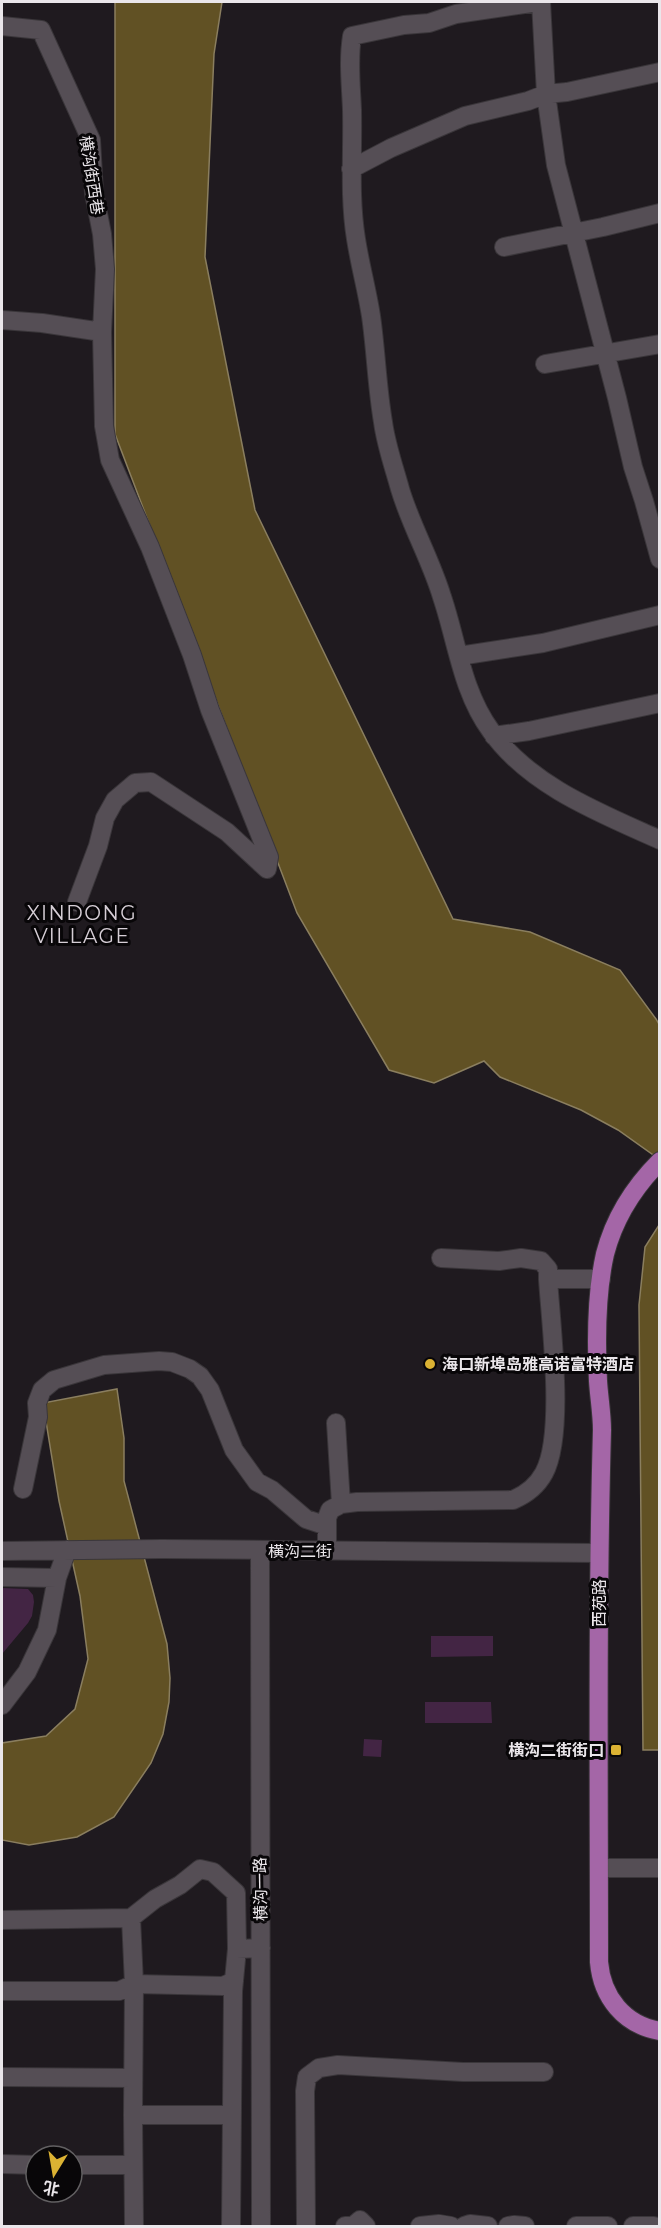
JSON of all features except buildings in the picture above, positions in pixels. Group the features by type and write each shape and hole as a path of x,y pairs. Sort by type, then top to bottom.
{"main road":[{"name":"西苑路","path":"658,1163 632,1194 612,1230 605,1256 599,1298 598,1380 602,1424 599,1553 598,1868 599,1962 602,1981 613,2003 620,2011 640,2026 660,2031"}],"street":[{"path":"660,559 633,467 556,165 546,94 540,2 456,14 429,23 404,25 352,36 349,53 351,169 356,239 369,302 383,424 401,493 433,567 474,699 494,736 513,758 572,798 660,840"},
{"name":"横沟街西巷","path":"2,26 41,30 91,140 94,193 102,234 105,268 102,332"},
{"path":"351,169 399,144 465,116 528,101 546,94 567,92 660,72"},
{"path":"504,247 660,213"},
{"path":"2,320 102,332 104,426 110,460 150,547 192,655 210,710 269,857 267,869 227,832 151,782 135,783 115,800 105,818 98,846 77,902"},
{"path":"545,364 660,344"},
{"path":"459,656 543,643 660,615"},
{"path":"494,736 530,731 660,703"},
{"path":"327,1551 327,1526 330,1510 341,1504 513,1500 525,1494 545,1472 552,1450 555,1416 548,1269 540,1261 521,1258 500,1261 441,1258"},
{"path":"548,1279 602,1280"},
{"path":"23,1489 38,1417 37,1403 42,1390 54,1380 104,1365 172,1362 200,1376 210,1390 234,1450 257,1482 272,1490 306,1519 327,1526"},
{"path":"336,1423 341,1504"},
{"name":"横沟二街","path":"2,1551 162,1549 599,1553"},
{"path":"2,1705 27,1672 47,1630 57,1578 67,1550"},
{"name":"横沟一路","path":"260,1551 261,2226"},
{"path":"2,1577 57,1578"},
{"path":"598,1868 660,1868"},
{"path":"2,1920 131,1918 200,1869 213,1872 236,1893 237,1949 234,1981 231,2115 231,2226"},
{"path":"131,1918 134,1984 134,2226"},
{"path":"237,1949 261,1948"},
{"path":"2,1991 119,1991 134,1984 222,1986 234,1981"},
{"path":"310,2226 305,2091 307,2077 319,2068 365,2066 452,2071 544,2072"},
{"path":"2,2077 133,2078"},
{"path":"133,2115 231,2115"},
{"path":"2,2164 24,2165"},
{"path":"84,2165 133,2165"},
{"path":"345,2226 353,2226 360,2220 366,2226"},
{"path":"420,2226 440,2224 451,2226"},
{"path":"464,2226 470,2224 488,2226"},
{"path":"508,2226 525,2226"},
{"path":"576,2226 608,2226"},
{"path":"633,2226 654,2226"}],"shaded area":[{"path":"115,2 222,2 214,54 205,257 255,510 453,919 530,932 620,970 656,1019 660,1026 659,1159 618,1130 581,1110 500,1077 484,1061 434,1083 389,1070 297,913 115,434"},
{"path":"659,1225 660,1750 643,1750 639,1305 645,1247"},
{"path":"117,1389 124,1438 124,1481 167,1644 170,1678 169,1702 163,1734 151,1763 114,1817 77,1837 29,1845 2,1840 2,1743 46,1736 75,1709 88,1659 80,1596 59,1501 43,1403"}],"place":[{"name":"海口新埠岛雅高诺富特酒店","path":"430,1364"},
{"name":"横沟二街街口","path":"616,1750"}],"district":[{"name":"XINDONG VILLAGE","path":"82,924"}]}
